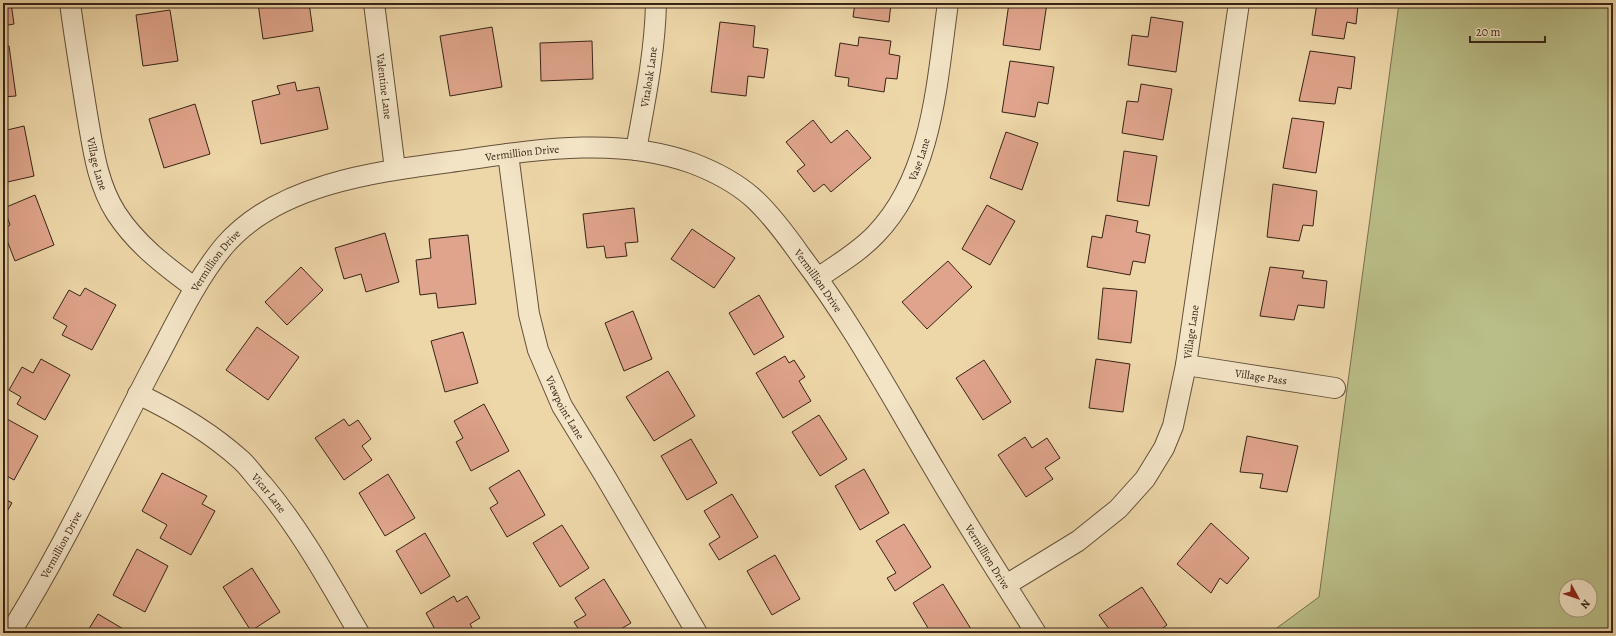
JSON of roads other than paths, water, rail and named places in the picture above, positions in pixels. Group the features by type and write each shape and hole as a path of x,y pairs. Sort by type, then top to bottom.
{"street":[{"name":"Village Lane","path":"70,3 95,159 104,191 116,213 135,238 161,263 195,288"},
{"name":"Valentine Lane","path":"374,3 395,169"},
{"name":"Vitaloak Lane","path":"636,150 648,85 656,22 656,3"},
{"name":"Vase Lane","path":"818,278 853,254 876,234 894,212 908,188 922,154 928,130 948,3"},
{"name":"Village Lane","path":"1006,585 1078,541 1118,509 1145,479 1164,448 1172,426 1186,365 1239,3"},
{"name":"Vermillion Drive","path":"10,633 52,560 195,288 230,240 246,225 281,203 320,186 364,174 508,154 588,148 636,150 663,154 696,164 753,197 785,234 818,278 854,334 940,478 1036,633"},
{"name":"Viewpoint Lane","path":"508,154 530,314 538,350 562,406 697,633"},
{"name":"Village Pass","path":"1186,365 1335,388"},
{"name":"Vicar Lane","path":"138,394 180,415 198,426 242,460 279,504 313,555 359,633"}]}
